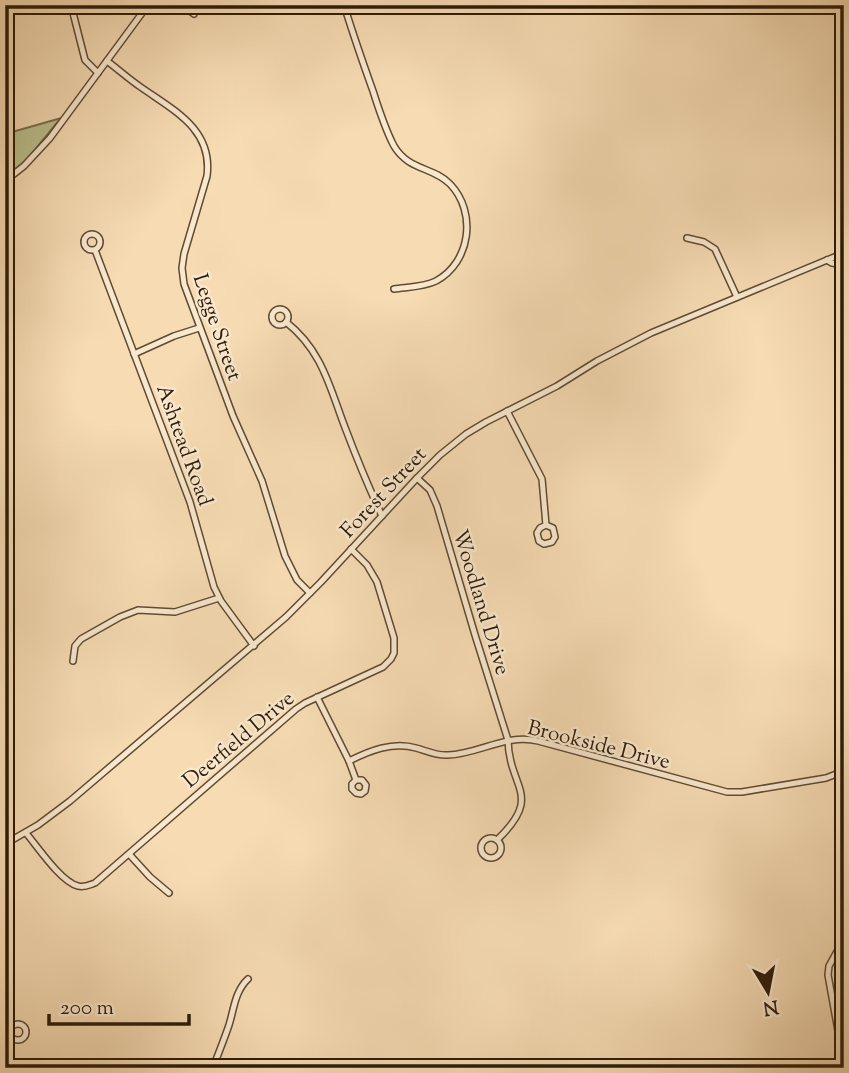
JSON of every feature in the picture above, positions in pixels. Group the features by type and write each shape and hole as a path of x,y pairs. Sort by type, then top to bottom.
{"street":[{"path":"71,5 85,61 97,73"},
{"path":"5,181 24,166 50,138 148,5"},
{"path":"182,5 194,14"},
{"path":"344,5 393,144 404,159 440,177 451,186 459,196 466,216 464,246 460,257 448,272 433,282 394,289"},
{"name":"Legge Street","path":"107,61 185,119 197,131 206,150 206,180 185,248 182,268 184,284 230,409 262,481 285,556 298,580 310,593"},
{"path":"687,238 712,247 719,256 737,297"},
{"name":"Ashtead Road","path":"95,250 190,502 219,598 254,646"},
{"name":"Forest Street","path":"5,844 26,833 70,801 254,646 310,593 440,455 466,434 651,332 844,253"},
{"path":"827,260 844,265"},
{"path":"286,322 304,338 321,363 382,516"},
{"path":"134,354 199,328"},
{"path":"507,411 541,479 546,525"},
{"name":"Woodland Drive","path":"417,478 430,490 438,506 522,791 520,813 511,828 497,841"},
{"name":"Deerfield Drive","path":"26,833 71,883 80,887 98,881 292,712 305,703 383,667 394,653 394,638 377,582 368,565 351,549"},
{"path":"73,661 75,646 81,639 120,617 138,610 175,612 219,598"},
{"path":"317,698 356,780"},
{"name":"Brookside Drive","path":"349,761 366,753 395,746 411,746 440,755 450,755 508,740 525,739 727,792 742,792 826,778 844,771"},
{"path":"129,854 169,893"},
{"path":"844,939 828,971 844,1064"},
{"path":"213,1068 238,993 248,979"},
{"path":"5,1041 13,1037"}],"green space":[{"path":"61,118 25,162 5,178 5,134"}]}
